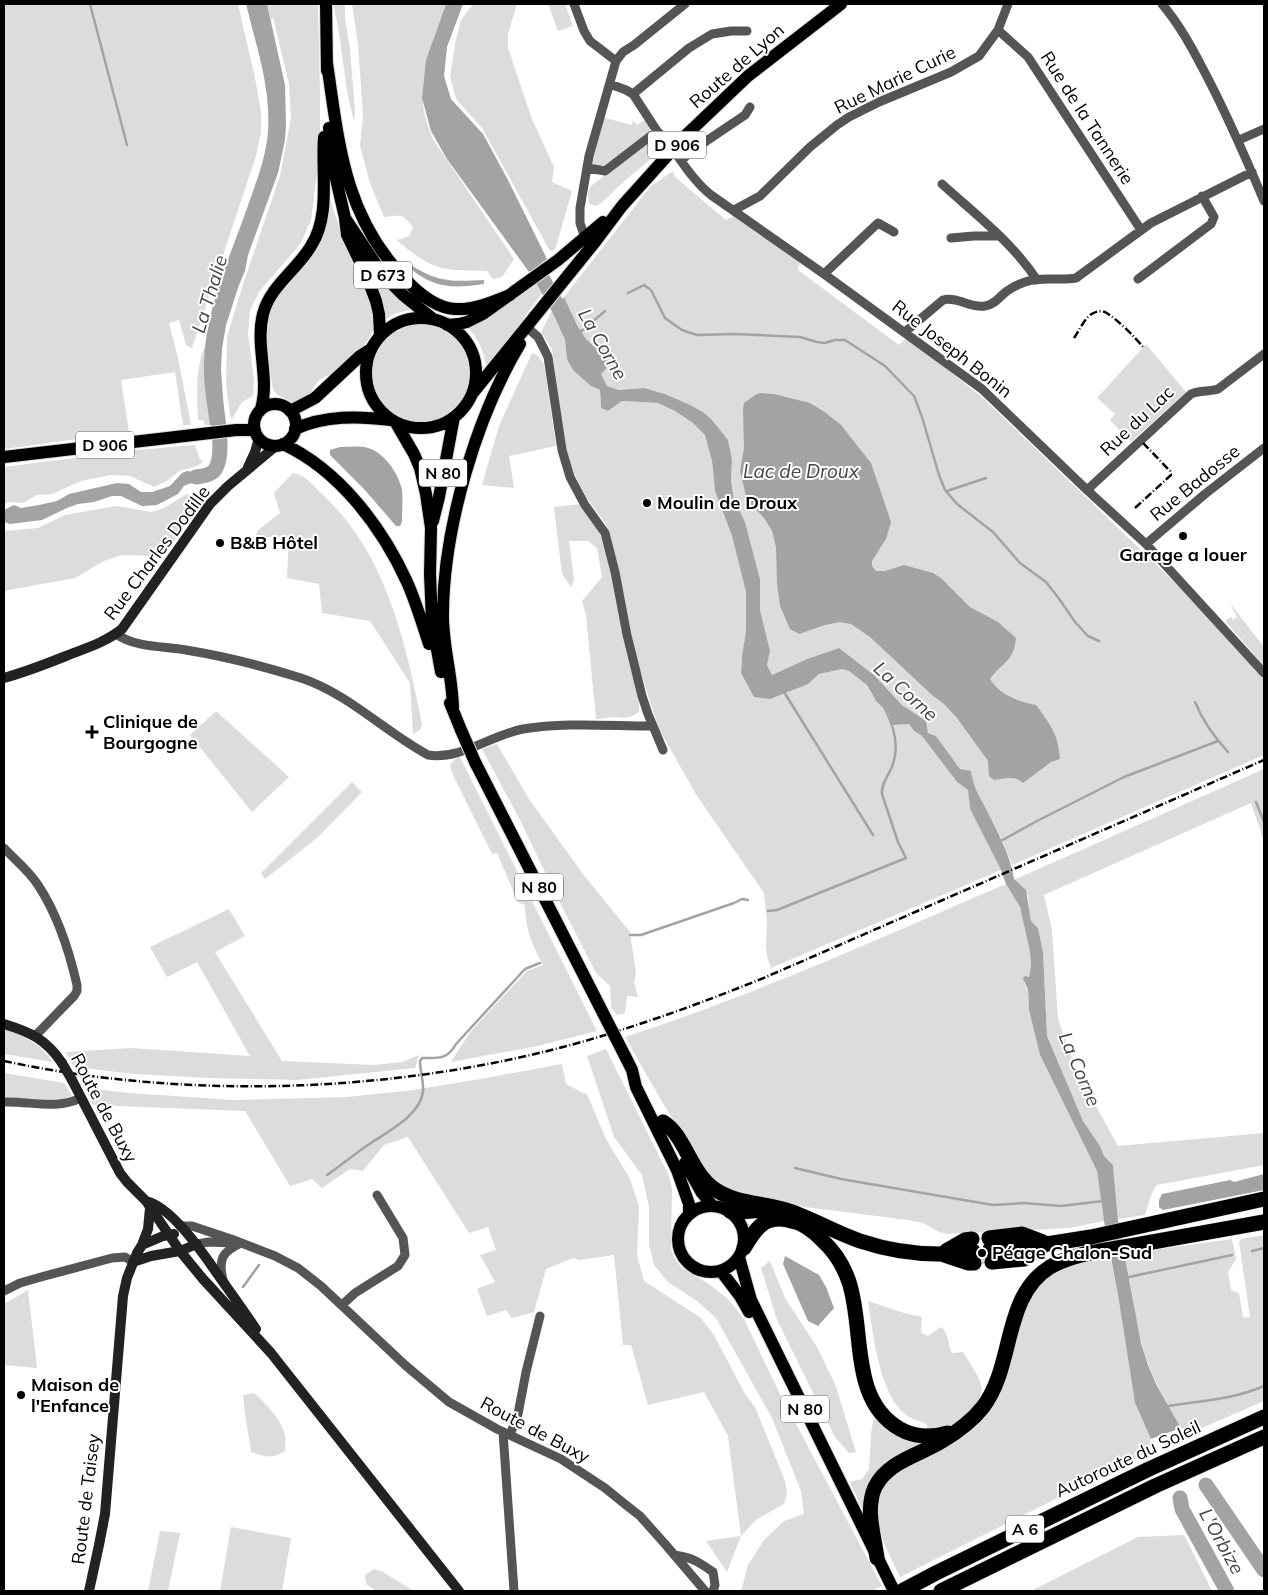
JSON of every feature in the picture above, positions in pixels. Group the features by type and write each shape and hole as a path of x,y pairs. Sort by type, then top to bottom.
{"highway":[{"path":"663,1122 672,1127 692,1164 702,1178 727,1197 786,1210 860,1241 913,1252 940,1254 973,1251"},
{"path":"990,1249 1047,1244 1091,1237 1264,1199"},
{"path":"730,1211 752,1212 776,1208"},
{"path":"1219,1230 1249,1219 1264,1216"},
{"path":"742,1252 755,1230 760,1225 775,1219 785,1219 799,1223 819,1236 836,1256 849,1282 854,1300 864,1376 871,1396 880,1410 889,1421 909,1433 934,1436 957,1431"},
{"path":"880,1563 870,1509 878,1482 896,1464 942,1441 957,1431 983,1407 989,1398 1002,1365 1018,1309 1028,1287 1035,1279 1051,1266 1093,1252 1264,1222"},
{"path":"1219,1230 1251,1231 1264,1229"},
{"name":"Autoroute du Soleil","path":"902,1591 1149,1469 1260,1419"},
{"name":"Autoroute du Soleil","path":"941,1591 1155,1486 1264,1438"}],"main road":[{"name":"D 673","path":"326,4 328,118 336,180 347,235 365,272 376,301 380,335"},
{"name":"Route de Lyon","path":"472,394 569,274 590,240 685,136 710,111 778,51 841,4"},
{"path":"327,63 336,123 349,184 368,231 396,269 426,297 440,306 453,309 472,308 510,295"},
{"path":"261,410 264,390 261,332 263,312 281,281 312,246 317,235 323,207 324,143 328,118"},
{"name":"D 673","path":"345,218 383,275 413,303 435,319"},
{"path":"453,710 453,697 444,642 443,612 445,579 452,531 466,474 484,421 519,346 587,259 590,240"},
{"name":"Route de Lyon","path":"447,324 467,322 483,314 558,260 590,240"},
{"path":"295,429 313,422 353,417 393,421 407,427 420,429 438,426 454,417 468,403 475,383 476,372 470,349 457,331 447,324 435,319 411,318 395,324 380,335 371,349 366,365 366,382 374,404 393,421"},
{"path":"290,411 315,398 371,349"},
{"path":"279,445 293,435 295,429 294,416 286,407 276,404 265,406 257,413 256,430 267,444 279,445 300,452 333,479 355,501 397,561 410,590 435,665 445,686"},
{"name":"N 80","path":"431,528 439,497 454,417"},
{"name":"N 80","path":"393,421 414,454 420,468 426,494 431,528 432,622 445,686 461,730 632,1070 642,1084 702,1193 712,1206"},
{"name":"D 906","path":"4,457 234,430 256,430"},
{"name":"Rue Charles Dodille","path":"247,470 256,452 256,430"},
{"name":"Rue Charles Dodille","path":"4,678 25,672 89,647 116,634 128,622 204,512 228,486 279,445"},
{"name":"Route de Buxy","path":"4,1024 35,1036 52,1048 72,1080 120,1173 148,1204 180,1251 203,1279 271,1353 459,1591"},
{"name":"N 80","path":"632,1070 636,1088 677,1170 688,1204 689,1214"},
{"name":"Route de Buxy","path":"148,1204 154,1203 194,1241 271,1353"},
{"name":"Route de Taisey","path":"89,1591 100,1545 104,1514 123,1296 136,1253 142,1245 148,1230 148,1204"},
{"path":"704,1206 712,1206 722,1207 738,1218 743,1227 745,1237 742,1252 728,1268 711,1272 702,1271 685,1260 678,1242 682,1222 689,1214 704,1206"},
{"path":"142,1245 169,1234"},
{"name":"Route de Buxy","path":"169,1234 185,1235 194,1241"},
{"name":"Route de Buxy","path":"180,1251 194,1241"},
{"path":"133,1262 151,1256 180,1251"},
{"name":"N 80","path":"742,1252 751,1300 894,1591"},
{"name":"N 80","path":"721,1271 740,1296 859,1532 880,1563"}],"street":[{"path":"574,4 584,31 590,40 616,61"},
{"path":"590,240 580,223 580,208 589,156 616,61 623,52 685,4"},
{"name":"Rue Marie Curie","path":"734,210 760,196 810,147 836,125 865,108 921,86 979,56 998,30 1008,4"},
{"path":"1162,4 1179,26 1193,50 1239,140 1264,201"},
{"name":"Rue de la Tannerie","path":"998,30 1028,57 1142,230"},
{"path":"633,94 689,48 712,34 747,31"},
{"path":"610,84 633,94 657,131 669,142"},
{"name":"Rue Joseph Bonin","path":"750,107 745,116 679,158 700,187 982,389 1086,490 1146,544 1264,673"},
{"path":"1239,140 1264,129"},
{"path":"588,168 605,171 657,131"},
{"path":"904,332 943,300 948,299 985,306 993,303 1015,286 1028,281 1076,278 1164,215 1252,172"},
{"path":"942,184 1000,236 1026,264 1037,280"},
{"path":"1138,279 1211,224 1214,216 1202,196"},
{"path":"824,274 878,223 894,232"},
{"path":"950,238 1000,236"},
{"path":"530,330 538,337 548,357 562,450 570,477 605,533 638,680 652,726 664,750"},
{"name":"Rue du Lac","path":"1086,490 1191,394 1197,391 1218,389 1264,354"},
{"name":"Rue Badosse","path":"1146,544 1205,494 1264,448"},
{"path":"116,634 156,647 214,656 319,684 356,706 428,755 437,757 450,755 521,730 554,726 652,726"},
{"path":"4,848 38,885 55,916 66,942 77,985 77,991 74,996 35,1036"},
{"path":"4,1102 58,1105 81,1098"},
{"path":"342,1305 355,1293 398,1266 405,1255 403,1238 377,1195"},
{"name":"Route de Buxy","path":"180,1226 192,1226 241,1243 275,1256 298,1268 321,1286 405,1365 443,1397 471,1416 561,1459 605,1488 640,1516 705,1591"},
{"name":"Route de Buxy","path":"194,1241 241,1243"},
{"path":"223,1281 220,1268 222,1258 228,1250 241,1243"},
{"path":"4,1292 20,1283 112,1258 125,1257 133,1262"},
{"path":"514,1591 507,1434 518,1414 540,1316"},
{"path":"674,1555 686,1556 699,1561 713,1572 715,1585 713,1591"}],"shaded area":[{"path":"4,4 238,4 255,78 261,112 261,133 256,156 192,348 186,345 179,320 169,323 191,425 183,425 175,372 121,380 129,432 4,449"},
{"path":"267,4 318,4 320,151 311,220 301,243 259,292 250,310 248,334 254,379 253,396 242,402 232,419 226,384 227,337 280,176 291,118 289,84 273,17 271,20"},
{"path":"333,4 345,4 355,112 354,121 347,92"},
{"path":"352,4 446,4 430,49 425,72 424,113 432,138 514,259 502,277 493,279 487,271 448,269 426,261 397,240 409,236 413,228 407,220 401,216 384,217 370,183 360,146 363,116 358,44"},
{"path":"473,4 517,4 508,34 508,48 532,119 554,167 552,182 572,191 555,250 550,251 482,128 456,99 450,76 456,39 461,20"},
{"path":"548,4 565,4 573,26 558,31"},
{"path":"602,117 632,125 633,120 637,125 645,120 651,130 603,169 593,166 590,161"},
{"path":"656,135 666,143 655,155 602,202 596,206 589,204 588,192 591,186"},
{"path":"673,171 675,177 726,220 733,216 800,262 798,270 899,345 907,337 984,399 1220,626 1264,677 1264,755 1012,865 1003,841 972,784 971,772 960,769 936,736 928,733 926,721 902,705 874,675 839,648 807,659 772,675 767,665 770,651 760,610 760,579 745,523 734,500 731,480 732,460 703,412 665,394 644,388 619,390 607,386 601,374 606,358 586,339 564,297 650,187"},
{"path":"328,200 331,202 370,303 374,323 373,330 370,337 354,355 330,375 321,379 315,385 310,395 294,403 278,395 273,390 265,338 270,308 282,288 317,246"},
{"path":"374,271 413,309 394,314 384,320 370,273"},
{"path":"537,284 542,293 511,336 507,346 487,370 481,347 468,327 529,287 531,288"},
{"path":"552,311 565,340 567,359 591,386 600,390 601,408 608,411 622,401 658,403 675,411 705,434 712,461 715,491 732,536 746,592 746,631 741,673 808,684 819,674 842,669 849,671 867,685 876,701 889,714 893,725 909,724 914,731 922,736 957,782 968,790 970,809 1001,870 771,968 767,956 767,921 764,893 697,796 659,729 638,664 616,558 605,523 586,497 572,470 565,445 552,349 541,332"},
{"path":"421,322 431,323 449,330 463,344 470,362 470,382 463,400 449,414 431,421 421,422 411,421 393,414 379,400 372,382 371,372 372,362 379,344 393,330 411,323"},
{"path":"1146,344 1186,392 1131,442 1110,420 1115,414 1097,398"},
{"path":"205,346 205,386 210,425 205,425 203,420 198,420 198,373"},
{"path":"532,353 537,355 544,364 556,446 509,456 514,488 482,485 499,426"},
{"path":"195,445 203,462 197,466 179,471 167,481 154,487 130,476 111,475 81,481 52,494 37,495 23,503 9,502 4,504 4,467 137,450"},
{"path":"293,473 309,481 345,519 363,544 378,572 400,631 422,724 420,730 413,734 410,683 370,621 322,613 319,584 287,578 289,537 256,537 257,531 280,513 274,493"},
{"path":"187,494 201,498 169,549 156,556 121,555 104,561 75,578 4,591 4,531 38,528 65,515 116,506 152,512 164,508"},
{"path":"580,504 599,532 604,544 628,662 637,691 639,712 627,718 596,719 586,615 582,601 602,577 597,548 588,541 569,541 574,580 571,587 562,574 554,507"},
{"path":"1230,603 1264,647 1264,666 1225,621 1231,617 1233,620 1237,617"},
{"path":"216,711 289,777 252,812 190,735"},
{"path":"497,744 529,799 583,874 630,932 636,974 634,982 638,997 627,996 625,1013 617,1015 611,1007 610,986 596,973 520,820 482,749"},
{"path":"460,757 597,1031 537,1046 451,1062 471,1031 527,971 543,965 530,936 526,921 525,905 518,902 497,853 492,854 453,775 450,765 455,759"},
{"path":"1264,769 1264,841 1251,803 1044,895 1052,930 1058,1019 1076,1070 1118,1146 1264,1133 1264,1165 1157,1185 1151,1195 1145,1215 1118,1219 1113,1165 1104,1156 1100,1146 1083,1121 1047,1036 1043,952 1038,928 1031,921 1028,896 1014,880"},
{"path":"352,782 362,792 317,838 265,879 261,873"},
{"path":"1006,884 1020,907 1030,952 1031,965 1029,977 1024,983 1028,989 1029,1010 1040,1055 1097,1171 1104,1221 1070,1228 947,1234 939,1232 923,1223 908,1220 759,1201 721,1186 705,1170 661,1100 625,1037 722,1003"},
{"path":"229,909 245,936 215,952 282,1061 374,1065 402,1062 419,1055 415,1068 297,1080 135,1074 74,1067 66,1052 131,1048 250,1056 197,962 167,977 150,947"},
{"path":"4,1029 32,1041 53,1062 4,1054"},
{"path":"606,1049 669,1176 672,1188 671,1248 675,1259 682,1268 709,1284 728,1299 744,1319 778,1390 882,1586 872,1591 741,1591 748,1565 764,1540 784,1521 804,1514 801,1491 772,1418 716,1318 697,1301 668,1282 654,1265 649,1245 649,1207 642,1175 614,1137 587,1056"},
{"path":"562,1064 566,1084 587,1094 606,1139 630,1179 639,1206 637,1255 644,1281 701,1318 714,1335 745,1394 755,1407 785,1481 787,1493 784,1504 756,1520 741,1536 728,1436 704,1392 648,1405 631,1345 623,1345 614,1255 580,1260 573,1258 546,1269 534,1312 512,1318 506,1310 487,1316 477,1289 495,1282 480,1255 496,1250 488,1227 469,1233 408,1137 384,1145 363,1171 350,1169 322,1188 312,1179 290,1186 245,1111 93,1105 85,1088 234,1100 347,1097 413,1090"},
{"path":"4,1073 64,1083 72,1096 49,1100 4,1098"},
{"path":"1264,1235 1264,1401 1186,1435 1150,1369 1139,1334 1124,1254 1232,1239 1236,1259 1228,1272 1231,1290 1239,1293 1243,1318 1250,1317 1239,1242 1241,1239"},
{"path":"1110,1255 1135,1403 1151,1439 1149,1452 900,1577 880,1533 877,1521 877,1497 881,1486 891,1474 987,1411 1029,1295 1062,1266"},
{"path":"770,1261 785,1298 817,1347 835,1384 856,1452 849,1453 835,1437 777,1320 761,1268"},
{"path":"28,1290 37,1368 4,1365 4,1304"},
{"path":"868,1301 922,1317 921,1333 928,1336 941,1327 947,1336 952,1353 963,1352 979,1378 982,1389 979,1402 968,1414 948,1429 928,1432 927,1424 906,1415 897,1406 883,1378 875,1345"},
{"path":"254,1393 273,1412 283,1429 285,1451 276,1456 260,1455 251,1452 243,1395"},
{"path":"876,1417 893,1433 913,1442 930,1441 901,1456 864,1514 850,1482 862,1479 869,1469 871,1434 873,1421"},
{"path":"231,1527 291,1538 282,1591 220,1591"},
{"path":"160,1531 180,1533 168,1591 148,1591"},
{"path":"1184,1535 1212,1591 1031,1591 1138,1537"},
{"path":"741,1536 727,1572 706,1541"},
{"path":"374,1569 383,1572 414,1591 376,1591 366,1584 365,1575"}],"water":[{"path":"246,4 267,4 285,85 285,140 278,173 248,255 245,271 226,325 221,370 225,424 210,425 204,369 209,322 219,284 260,172 268,131 265,83"},
{"path":"446,4 463,4 447,47 444,76 451,99 483,134 547,259 529,272 447,159 431,131 422,98 426,60"},
{"path":"408,263 436,277 453,281 484,280 484,284 442,285 416,273 406,265"},
{"path":"564,297 586,339 606,358 606,369 601,374 607,386 619,390 644,388 665,394 690,405 711,419 728,440 732,460 731,480 734,500 745,522 760,579 760,610 770,651 767,665 772,675 807,659 839,648 874,675 902,705 926,721 928,733 936,736 960,769 971,771 976,790 1006,851 1014,879 1026,890 1031,921 1038,928 1043,952 1047,1036 1083,1121 1100,1146 1104,1156 1113,1165 1118,1220 1141,1343 1157,1386 1181,1428 1151,1439 1135,1403 1097,1171 1040,1055 1029,1010 1028,989 1023,979 1024,976 1029,977 1031,965 1020,907 1006,884 1001,870 970,809 968,790 957,782 922,736 914,731 909,724 893,725 889,714 876,701 867,685 849,671 842,669 819,674 808,684 770,699 754,697 741,673 746,631 746,592 732,536 715,491 712,461 705,435 693,423 658,403 622,401 608,411 601,408 600,390 591,386 573,370 567,359 565,340 552,311"},
{"name":"Lac de Droux","path":"760,393 774,394 810,403 826,413 841,425 871,463 891,522 886,539 872,561 872,566 876,571 885,571 904,565 933,573 942,579 970,607 998,622 1016,638 1010,657 990,679 994,685 1010,697 1036,705 1053,730 1058,743 1060,759 1051,762 1023,783 1013,778 994,780 989,776 988,761 957,718 870,637 851,624 840,622 799,634 790,629 780,606 777,584 776,547 772,531 764,518 747,500 740,471 744,448 744,403"},
{"path":"227,438 227,453 223,468 213,464 215,455 213,440"},
{"path":"340,447 364,447 371,449 389,463 397,476 402,490 402,521 400,526 396,526 364,489 330,455 330,450"},
{"path":"210,469 220,473 218,477 188,484 178,494 157,505 142,506 121,496 112,496 94,502 78,504 42,520 10,524 4,522 4,510 14,505 21,508 39,505 57,501 69,494 117,483 129,484 141,492 152,492 170,486 182,473 187,471 195,472"},
{"path":"1264,1174 1264,1190 1163,1210 1159,1207 1159,1200 1162,1194 1230,1180 1234,1182"},
{"path":"785,1256 819,1275 826,1287 834,1308 818,1326 808,1321 783,1264"}],"waterway":[{"path":"90,4 127,145"},
{"name":"La Corne","path":"526,249 567,323"},
{"path":"628,293 644,285 651,290 665,318 682,330 697,335 735,334 800,337 825,343 845,340 885,366 914,396 945,490 957,504 993,532 1020,563 1046,582 1075,622 1088,636 1099,641"},
{"path":"579,333 605,311"},
{"name":"La Thalie","path":"196,477 210,474 217,465 220,439 216,405"},
{"path":"947,491 986,478"},
{"path":"784,692 873,835"},
{"path":"1195,702 1209,729 1228,752"},
{"path":"768,911 777,910 906,858 898,842 882,794 883,784 894,761 896,746 894,731 885,709"},
{"path":"999,842 1124,777 1218,741"},
{"path":"1256,802 1264,822"},
{"path":"630,935 641,935 742,899 748,900"},
{"path":"327,1175 408,1117 420,1101 423,1092 420,1061 422,1058 438,1058 449,1053 525,969 540,963"},
{"path":"795,1168 841,1179 993,1205 1024,1203 1061,1206 1103,1201"},
{"path":"1252,1251 1264,1248"},
{"path":"1129,1277 1232,1255"},
{"path":"243,1287 259,1265"},
{"path":"1169,1406 1229,1397 1264,1386"},
{"name":"La Corne","path":"1206,1485 1264,1570"},
{"name":"L'Orbize","path":"1180,1498 1182,1509 1227,1591"}],"tunnel":[{"path":"973,1257 991,1256"}],"railway":[{"path":"1074,338 1090,315 1103,311 1120,323 1143,347"},
{"path":"1135,508 1171,475 1170,471 1143,443"},
{"path":"4,1061 75,1074 148,1082 221,1086 296,1086 370,1081 443,1072 515,1058 585,1041 631,1027 744,986 1264,760"}],"place":[{"name":"Moulin de Droux","path":"647,503"},
{"name":"Garage a louer","path":"1183,536"},
{"name":"B&B Hôtel","path":"220,543"},
{"name":"Clinique de Bourgogne","path":"92,732"},
{"name":"Péage Chalon-Sud","path":"982,1253"},
{"name":"Maison de l'Enfance","path":"21,1395"}]}
